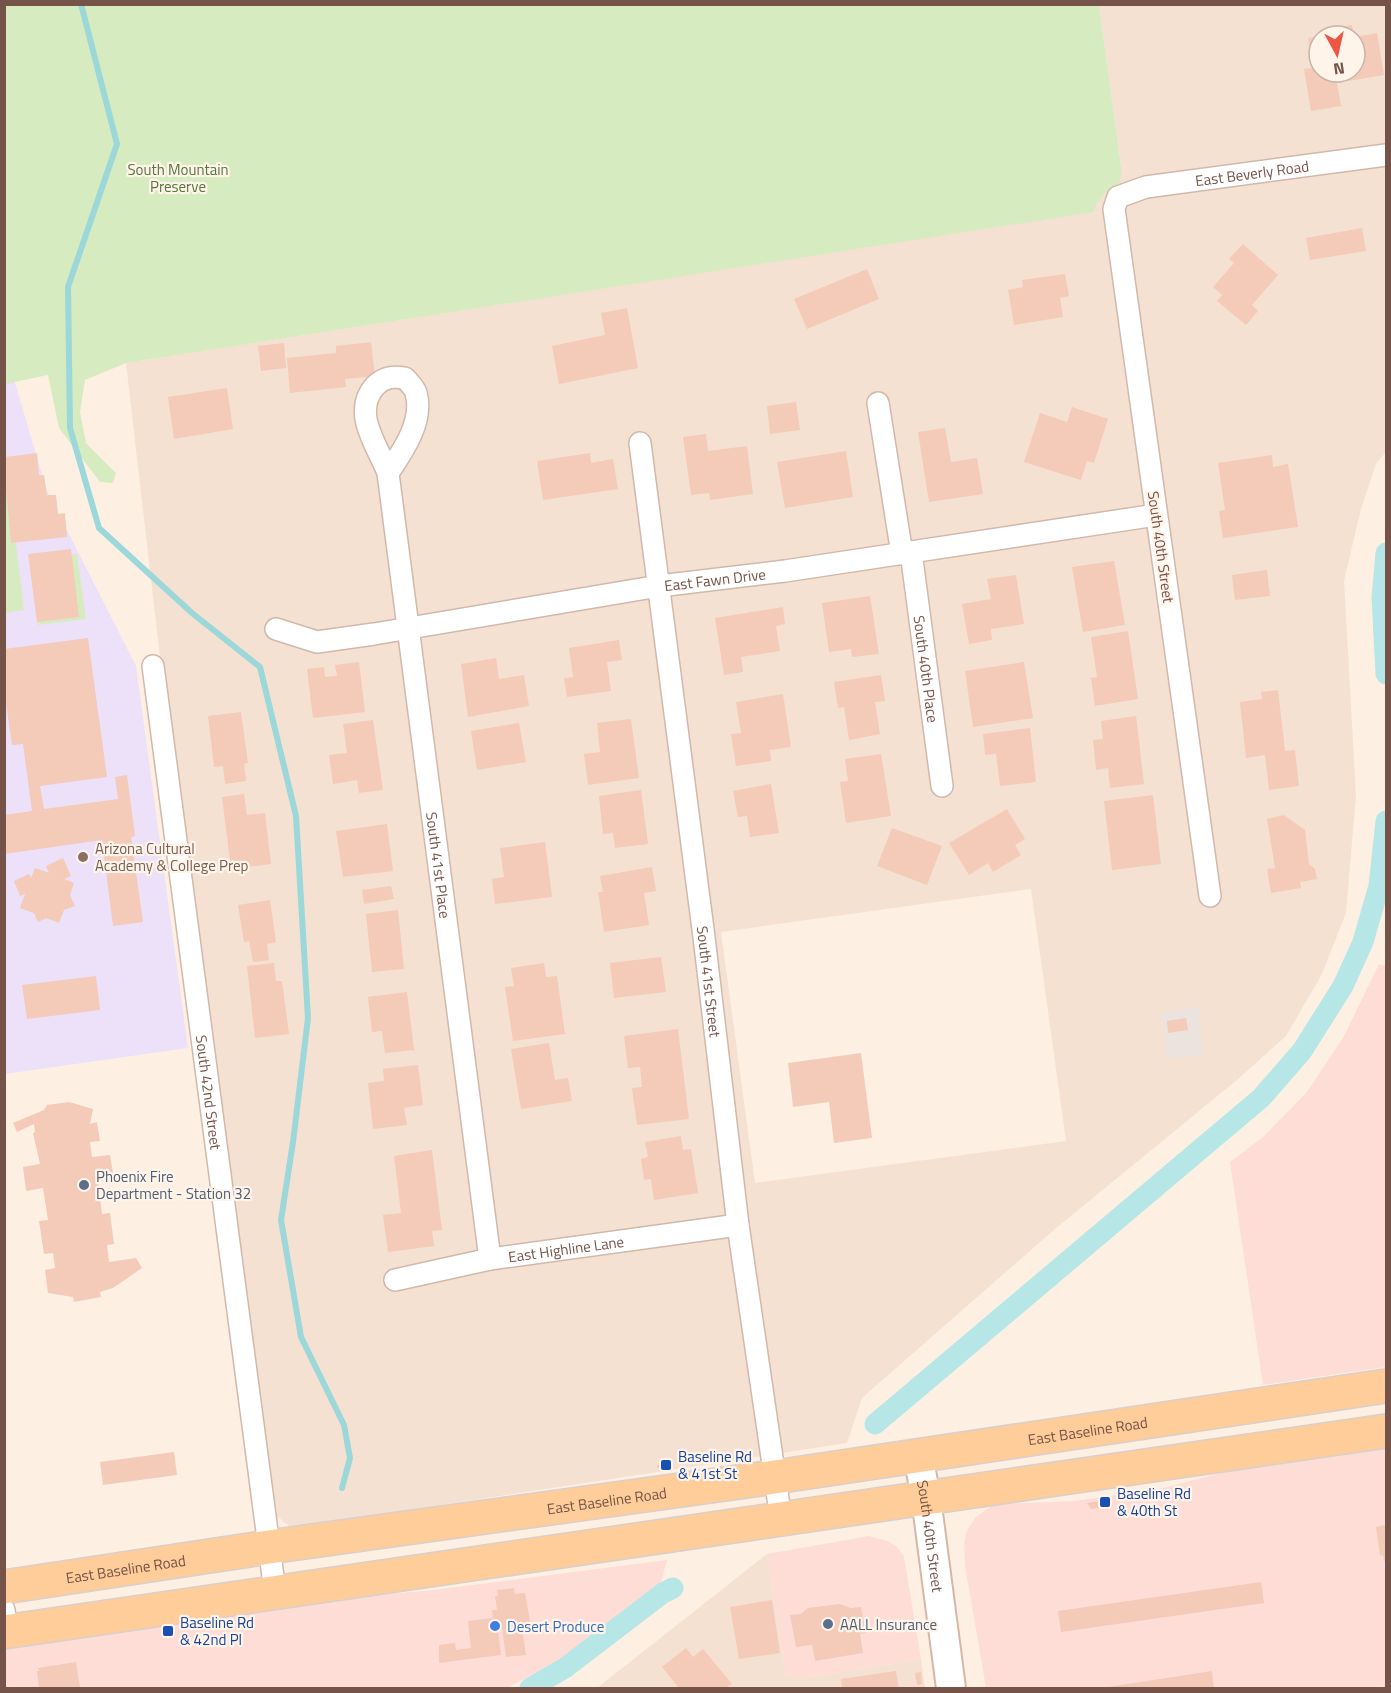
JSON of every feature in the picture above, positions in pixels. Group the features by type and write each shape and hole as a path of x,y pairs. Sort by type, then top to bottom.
{"main road":[{"name":"East Baseline Road","path":"4,1587 269,1547 776,1477 1386,1386"},
{"path":"1337,1393 1341,1437"},
{"path":"5,1624 275,1592 1386,1431"},
{"name":"South 40th Street","path":"918,1455 926,1498 951,1689"}],"street":[{"name":"East Beverly Road","path":"1118,197 1146,187 1386,155"},
{"name":"South 40th Street","path":"1118,197 1114,209 1210,896"},
{"name":"South 40th Place","path":"878,403 907,553 942,786"},
{"name":"South 41st Street","path":"640,443 738,1225 781,1519"},
{"name":"South 41st Place","path":"388,473 490,1259"},
{"name":"East Fawn Drive","path":"276,629 317,642 659,586 907,553 1156,515"},
{"name":"South 42nd Street","path":"153,666 275,1592"},
{"name":"East Highline Lane","path":"395,1280 490,1259 738,1225"}],"shaded area":[{"path":"1099,5 1386,5 1386,452 1376,464 1361,509 1344,581 1356,795 1346,913 1322,974 1286,1036 1237,1080 1055,1229 862,1398 847,1443 291,1528 277,1516 232,1203 161,666 126,363 1089,212 1122,173","holes":["1031,889 1066,1141 755,1183 721,932"]},
{"name":"Arizona Cultural Academy & College Prep","path":"10,366 47,491 136,666 188,1048 5,1074 4,368"},
{"path":"1379,964 1386,966 1386,1367 1263,1385 1230,1162 1263,1137 1307,1092 1343,1038"},
{"path":"1199,1007 1205,1054 1167,1059 1161,1012"},
{"path":"1386,1449 1386,1688 986,1688 965,1565 964,1543 967,1530 976,1517 994,1504 1074,1501 1160,1489 1235,1469"},
{"path":"869,1536 888,1541 898,1548 904,1557 921,1659 798,1679 786,1674 767,1554"},
{"path":"767,1554 786,1674 798,1679 921,1659 925,1688 597,1688"},
{"path":"667,1560 661,1582 604,1629 565,1657 507,1688 5,1688 4,1648 327,1600 433,1590"}],"green space":[{"name":"South Mountain Preserve","path":"5,5 1099,5 1122,173 1121,187 1109,189 1096,204 1094,212 126,363 85,380 80,412 86,443 116,473 113,483 100,482 59,428 48,375 5,384"},
{"path":"4,445 24,610 5,613 4,613"},
{"path":"77,554 86,619 38,625 30,560"}],"building":[{"path":"1377,33 1384,75 1367,78 1367,35"},
{"path":"1304,69 1307,69 1307,84 1337,84 1341,106 1311,111"},
{"path":"1362,228 1366,251 1310,260 1306,238"},
{"path":"1243,244 1278,275 1252,305 1258,311 1246,325 1217,301 1222,295 1213,287 1234,263 1229,259"},
{"path":"867,269 879,299 807,329 794,299"},
{"path":"1065,274 1069,296 1060,298 1063,317 1014,325 1008,290 1023,287 1022,280"},
{"path":"627,308 638,368 559,384 552,346 605,335 601,313"},
{"path":"371,342 375,376 345,379 346,387 290,393 287,358 336,353 336,346"},
{"path":"284,343 286,368 261,371 258,346"},
{"path":"227,388 233,429 174,439 168,397"},
{"path":"796,402 800,430 770,434 767,406"},
{"path":"1072,407 1108,419 1094,463 1087,461 1081,480 1024,462 1040,413 1067,422"},
{"path":"945,428 951,462 977,458 983,494 929,502 918,432"},
{"path":"706,434 708,451 747,446 753,494 710,500 709,493 691,495 683,437"},
{"path":"846,451 853,497 785,508 777,462"},
{"path":"37,453 39,475 44,475 47,495 56,495 58,514 65,513 67,537 11,543 5,457"},
{"path":"590,453 591,463 613,459 618,489 543,500 537,461"},
{"path":"1272,455 1273,467 1288,464 1298,527 1223,538 1219,511 1225,510 1218,463"},
{"path":"71,549 79,617 37,622 28,554"},
{"path":"1114,561 1125,625 1083,632 1072,567"},
{"path":"1267,570 1270,596 1235,600 1232,575"},
{"path":"1016,575 1024,624 991,629 992,640 969,644 962,604 991,599 987,579"},
{"path":"870,596 879,654 852,657 851,649 829,652 822,603"},
{"path":"783,607 785,624 776,626 780,651 741,657 743,672 724,675 715,618"},
{"path":"1128,631 1138,699 1095,706 1091,678 1097,677 1091,637"},
{"path":"88,638 107,777 40,786 44,809 118,799 115,777 127,775 135,836 131,837 143,922 113,926 102,840 4,854 4,815 32,811 23,744 12,745 4,689 4,649"},
{"path":"619,640 622,660 607,662 611,691 567,697 564,678 573,677 569,648"},
{"path":"496,658 499,679 524,675 529,706 468,717 461,664"},
{"path":"359,662 365,712 313,718 307,669 324,667 325,677 337,676 335,665"},
{"path":"1024,662 1033,718 973,727 965,671"},
{"path":"881,675 885,701 875,702 880,734 849,740 844,707 838,708 834,682"},
{"path":"1278,690 1285,751 1295,750 1299,786 1269,790 1265,755 1246,758 1240,702 1262,699 1261,692"},
{"path":"783,694 791,747 770,750 771,761 736,766 731,734 741,733 736,702"},
{"path":"241,712 248,763 244,764 246,781 225,784 223,766 214,767 208,716"},
{"path":"1136,716 1144,784 1110,788 1108,768 1096,770 1093,740 1103,739 1101,721"},
{"path":"631,719 639,778 588,785 584,754 600,752 597,723"},
{"path":"373,720 383,790 359,793 357,780 333,784 329,755 347,753 343,724"},
{"path":"519,723 526,762 477,770 471,731"},
{"path":"1030,728 1036,782 1000,786 996,754 985,755 983,734"},
{"path":"881,754 891,816 846,823 840,782 848,781 845,759"},
{"path":"771,784 779,833 750,837 747,816 738,817 733,791"},
{"path":"641,790 648,844 615,848 613,833 603,834 599,796"},
{"path":"244,794 247,815 265,813 271,864 231,869 222,797"},
{"path":"1153,795 1161,864 1112,870 1104,801"},
{"path":"1007,809 1025,839 1015,845 1021,855 993,872 988,863 969,875 949,843"},
{"path":"1284,815 1305,830 1309,864 1315,869 1317,879 1300,882 1301,888 1271,893 1267,869 1275,868 1267,819"},
{"path":"387,824 393,871 343,877 336,831"},
{"path":"892,828 942,846 927,885 877,866"},
{"path":"545,842 552,897 495,904 492,879 504,877 500,848"},
{"path":"63,858 71,876 64,879 74,883 70,895 75,906 64,910 59,923 46,918 38,922 34,913 20,908 25,894 20,896 14,881 29,874 31,878 35,868 49,873 46,866"},
{"path":"652,867 656,891 644,893 649,925 604,932 598,892 603,892 600,876"},
{"path":"391,886 394,899 364,904 362,890"},
{"path":"270,900 276,942 267,944 269,960 253,962 249,941 244,942 238,905"},
{"path":"398,910 404,969 372,972 366,914"},
{"path":"661,957 666,992 614,998 610,963"},
{"path":"274,963 276,981 282,981 289,1034 255,1038 247,966"},
{"path":"544,963 546,977 557,976 565,1034 513,1041 505,987 514,986 511,968"},
{"path":"96,976 100,1010 27,1019 22,985"},
{"path":"407,992 414,1050 385,1053 382,1031 372,1032 368,997"},
{"path":"1186,1018 1188,1030 1168,1033 1167,1021"},
{"path":"678,1029 689,1119 637,1125 632,1088 642,1087 640,1067 628,1068 624,1036"},
{"path":"549,1043 555,1080 568,1078 572,1101 521,1109 511,1049"},
{"path":"861,1053 872,1138 834,1143 829,1102 793,1107 788,1063"},
{"path":"418,1065 423,1105 404,1108 407,1125 373,1129 368,1083 384,1081 383,1069"},
{"path":"69,1102 93,1109 90,1124 97,1122 100,1141 90,1142 92,1157 110,1155 114,1179 98,1181 102,1214 110,1213 114,1244 107,1245 109,1262 136,1258 142,1268 113,1288 100,1292 101,1297 74,1302 73,1297 48,1293 45,1270 55,1268 53,1253 44,1254 39,1221 48,1220 43,1188 26,1191 23,1167 40,1164 33,1133 35,1132 34,1124 17,1132 13,1123 44,1110 47,1105"},
{"path":"681,1136 683,1150 691,1149 698,1193 654,1200 651,1179 644,1180 641,1159 648,1157 645,1142"},
{"path":"432,1150 442,1230 432,1231 434,1246 388,1252 383,1215 401,1213 394,1156"},
{"path":"174,1452 177,1475 103,1485 100,1462"},
{"path":"668,1463 669,1466 657,1468 657,1465"},
{"path":"1109,1500 1113,1506 1091,1509 1087,1503"},
{"path":"1386,1525 1386,1560 1384,1561 1383,1555 1380,1556 1376,1527"},
{"path":"1261,1582 1264,1603 1061,1632 1058,1611"},
{"name":"Desert Produce","path":"514,1588 515,1594 525,1593 529,1615 530,1623 521,1623 526,1655 506,1657 502,1628 498,1629 501,1655 439,1663 439,1645 455,1643 456,1650 471,1648 468,1621 493,1618 492,1610 497,1610 495,1596 498,1596 497,1590"},
{"path":"772,1600 780,1653 739,1659 730,1607"},
{"name":"AALL Insurance","path":"840,1604 851,1608 861,1607 866,1633 860,1634 863,1653 815,1661 812,1645 796,1647 790,1615 801,1614 808,1608"},
{"path":"173,1628 173,1632 162,1633 161,1629"},
{"path":"686,1648 693,1657 703,1649 732,1684 726,1688 679,1688 662,1667"},
{"path":"76,1662 80,1688 39,1688 38,1668"},
{"path":"896,1671 899,1688 842,1688 841,1679"},
{"path":"1212,1671 1214,1688 1108,1688 1108,1687"},
{"path":"921,1672 922,1684 917,1685 915,1673"}],"waterway":[{"path":"81,4 117,144 68,287 70,428 99,528 192,613 260,667 296,816 308,1018 281,1220 301,1337 344,1425 350,1458 342,1488"},
{"path":"1386,553 1382,598 1386,674"},
{"path":"875,1424 1261,1098 1302,1051 1343,986 1363,942 1379,886 1386,821"},
{"path":"530,1688 565,1668 663,1593 673,1588"}],"place":[{"name":"Arizona Cultural Academy & College Prep","path":"83,857"},
{"name":"Phoenix Fire Department - Station 32","path":"84,1185"},
{"name":"Baseline Rd & 41st St","path":"666,1465"},
{"name":"Baseline Rd & 40th St","path":"1105,1502"},
{"name":"AALL Insurance","path":"828,1624"},
{"name":"Desert Produce","path":"495,1626"},
{"name":"Baseline Rd & 42nd Pl","path":"168,1631"}]}
